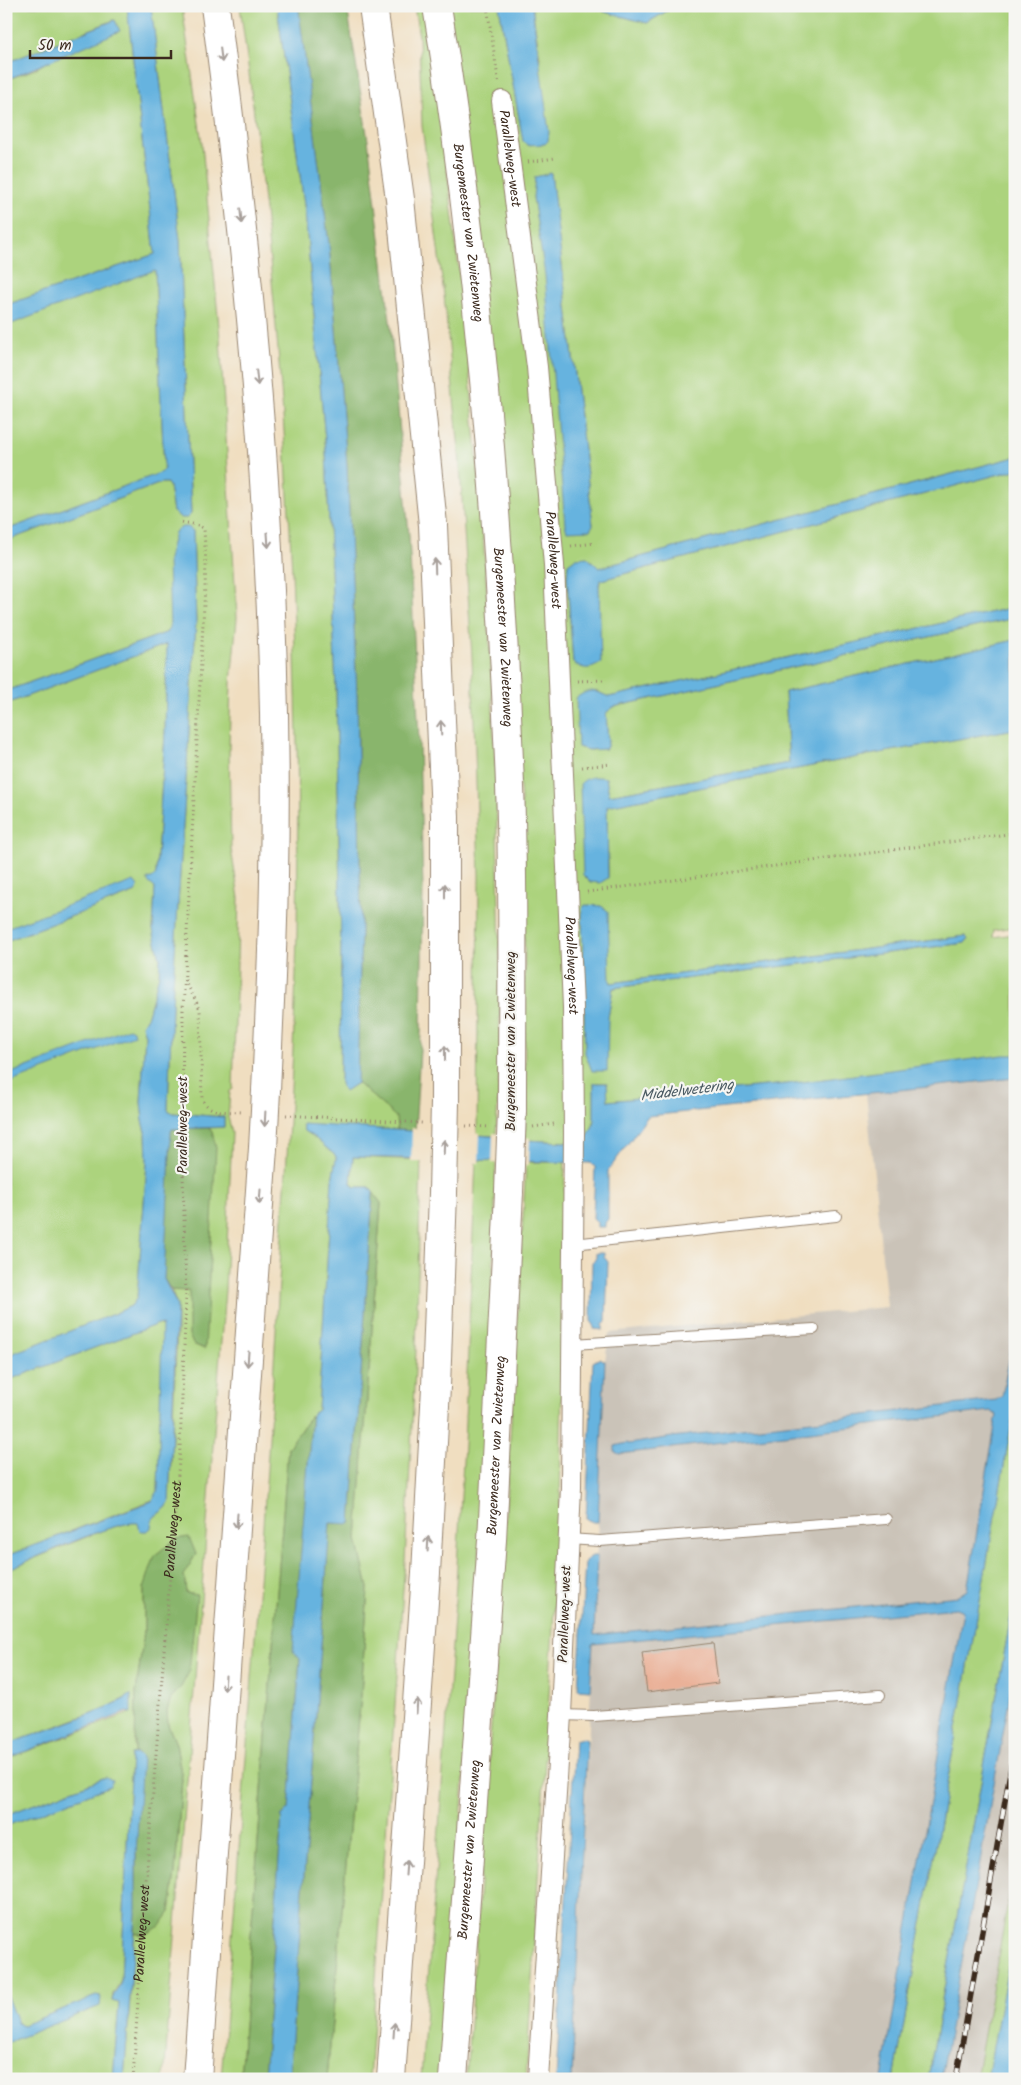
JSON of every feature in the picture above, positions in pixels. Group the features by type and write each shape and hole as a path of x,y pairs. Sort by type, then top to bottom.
{"main road":[{"path":"197,2079 263,1148 259,1102 274,877 274,726 268,551 258,388 238,184 215,6"},
{"path":"373,6 400,198 433,525 445,817 438,1113 443,1193 436,1387 427,1563 391,2079"},
{"name":"Burgemeester van Zwietenweg","path":"437,6 462,183 489,433 509,762 511,1122 509,1192 492,1540 453,2079"}],"street":[{"name":"Parallelweg-west","path":"502,100 537,367 553,549 569,894 574,1125 571,1478 561,1715 538,2079"}],"lane":[{"path":"573,1244 836,1216"},
{"path":"573,1344 814,1329"},
{"path":"568,1539 600,1541 886,1519"},
{"path":"561,1715 594,1716 880,1695"}],"path":[{"name":"Parallelweg-west","path":"487,6 502,100"},
{"path":"510,166 555,158"},
{"name":"Parallelweg-west","path":"133,2079 144,1907 180,1448 186,1296 182,1134 182,1010 206,566 204,530 198,525 181,522"},
{"path":"553,549 595,543"},
{"path":"559,682 604,680"},
{"path":"563,768 611,764"},
{"path":"569,894 1015,833"},
{"name":"Parallelweg-west","path":"185,980 200,1009 202,1099 205,1106 212,1110 259,1102"},
{"path":"282,1114 438,1113"},
{"path":"460,1126 511,1122 574,1125"}],"shaded area":[{"path":"1015,1078 1015,1330 1003,1391 999,1398 991,1401 672,1437 629,1445 627,1443 615,1447 619,1454 991,1411 997,1414 967,1590 958,1596 593,1635 605,1361 609,1333 887,1307 866,1093"},
{"path":"956,1608 963,1611 882,2079 572,2079 593,1644"},
{"path":"1015,1667 1015,1863 976,2079 941,2079"}],"green space":[{"path":"6,6 127,6 155,254 6,305 6,80 35,69 114,20 6,63"},
{"path":"151,6 182,6 202,144 220,338 237,618 231,682 229,748 231,849 239,898 233,1089 230,1091 228,1117 232,1133 225,1290 164,2079 124,2079 135,1933 145,1935 170,1912 182,1779 176,1744 168,1725 167,1711 170,1700 181,1687 196,1595 186,1593 184,1574 196,1554 144,1588 144,1631 136,1693 135,1754 131,1754 121,1981 113,1994 112,2001 119,2003 113,2079 6,2079 6,2043 99,2006 96,1996 23,2025 17,2023 6,1994 6,1826 110,1786 106,1777 6,1815 6,1759 130,1713 131,1695 108,1707 6,1745 6,1570 106,1529 132,1522 151,1521 169,1503 177,1332 177,1305 171,1290 189,1291 193,1344 204,1349 211,1238 212,1132 209,1128 224,1127 224,1117 173,1113 168,1110 173,984 196,622 193,531 168,632 6,691 6,541 161,483 167,483 169,486 173,512 191,514 180,240"},
{"path":"240,6 277,6 305,212 326,452 336,688 341,947 340,1083 345,1091 357,1083 397,1117 397,1130 302,1125 304,1131 336,1156 332,1180 318,1410 312,1414 288,1448 240,2079 221,2079 274,1368 290,1100 297,933 296,701 286,469 268,237"},
{"path":"298,6 347,6 369,147 391,329 409,535 419,741 423,888 421,1034 415,1131 397,1130 396,1117 357,1083 361,927 357,695 347,465 329,244"},
{"path":"414,6 424,6 438,104 462,300 480,497 487,596 496,794 500,1008 496,1136 477,1135 479,875 472,657 459,451 444,295 422,126 419,37"},
{"path":"449,6 499,6 523,141 540,58 532,6 597,6 605,12 647,23 675,6 1015,6 1015,457 599,568 587,557 568,564 567,577 573,663 601,580 1015,470 1015,607 609,697 596,691 578,747 588,750 606,749 608,742 606,713 613,707 1015,618 1015,640 785,692 789,763 609,795 606,778 608,877 607,806 863,756 1015,729 1015,927 994,930 993,937 1015,934 1015,1055 787,1084 607,1101 607,1083 594,1083 594,1124 585,1143 525,1140 524,833","holes":["551,173 593,525 589,530 533,197","965,936 968,939 965,943 613,988 608,1018 610,981 611,983"]},
{"path":"155,269 164,469 160,473 6,530 6,326"},
{"path":"167,644 165,734 154,886 153,929 160,958 159,975 148,1015 142,1025 145,1035 141,1102 146,1132 147,1163 137,1298 131,1306 116,1313 6,1356 6,941 136,892 134,882 6,928 6,704"},
{"path":"209,1128 216,1147 205,1349 193,1344 189,1335 189,1291 171,1290 164,1279 164,1268 171,1132 172,1129"},
{"path":"353,1157 421,1160 416,1350 405,1561 369,2079 327,2079 361,1695 368,1588 357,1539 381,1204 369,1187 354,1187 351,1183"},
{"path":"476,1160 496,1161 493,1276 482,1505 442,2079 421,2079 454,1618 464,1445"},
{"path":"526,1162 565,1162 560,1510 526,2079 466,2079 506,1506"},
{"path":"373,1192 381,1203 357,1539 368,1588 361,1695 327,2079 289,2079 330,1523 351,1523"},
{"path":"158,1324 163,1327 158,1491 155,1499 6,1556 6,1381"},
{"path":"1015,1405 1015,1593 928,2079 894,2079"},
{"path":"312,1414 294,1651 300,1659 289,1811 282,1815 264,2079 240,2079 288,1448"},
{"path":"189,1537 196,1554 184,1574 186,1593 197,1595 189,1672 181,1687 170,1700 167,1711 168,1725 176,1744 182,1779 175,1873 170,1912 160,1926 145,1935 135,1933 138,1754 135,1754 136,1693 144,1631 144,1588 155,1555 176,1539"},
{"path":"1015,1863 1015,1929 987,2079 976,2079"}],"water":[{"path":"127,6 151,6 180,240 191,514 187,518 181,518 173,512 169,486 167,483 161,483 6,541 6,530 160,473 164,469 155,270 6,326 6,305 155,254"},
{"path":"277,6 298,6 299,11 329,244 347,465 357,695 361,927 357,1083 345,1091 340,1084 341,947 336,688 326,452 305,212"},
{"path":"499,6 532,6 549,132 548,141 545,144 527,145 523,141"},
{"path":"597,6 634,6 644,9 649,6 675,6 647,23 605,12"},
{"path":"115,20 120,31 6,80 6,63"},
{"path":"551,173 593,525 590,530 567,531 565,525 545,275 533,197 535,177"},
{"path":"1015,457 1015,470 601,580 599,584 601,663 587,668 573,663 567,577 568,564 576,558 587,557 599,568"},
{"path":"182,527 188,527 193,531 196,622 173,984 168,1110 173,1113 224,1117 224,1127 172,1129 171,1132 164,1279 177,1305 169,1503 167,1507 155,1516 151,1523 151,1528 147,1531 140,1531 138,1523 111,1528 6,1570 6,1556 152,1501 158,1491 162,1325 158,1324 6,1381 6,1356 116,1313 131,1306 137,1298 147,1163 146,1132 141,1102 145,1035 142,1025 148,1015 159,975 160,958 153,930 155,888 148,882 148,879 154,877 156,873 165,734 167,644 6,704 6,691 168,632 170,627 168,559 175,532"},
{"path":"1015,607 1015,618 613,707 606,713 608,742 606,749 588,750 578,747 576,698 588,691 609,697"},
{"path":"1015,640 1015,729 863,756 607,806 608,878 600,883 590,882 583,875 580,784 586,779 595,777 606,778 609,795 789,763 785,692"},
{"path":"134,881 138,886 136,892 6,941 6,928"},
{"path":"585,905 601,906 608,911 611,983 965,936 968,939 965,943 613,988 608,1018 607,1071 592,1071 585,1053 582,909"},
{"path":"129,1028 133,1030 134,1035 6,1084 6,1075"},
{"path":"1003,1055 1015,1055 1015,1078 648,1116 608,1171 608,1219 605,1227 597,1227 597,1222 593,1218 595,1167 591,1163 353,1157 351,1183 354,1187 369,1187 373,1192 351,1524 330,1523 289,2079 264,2079 282,1815 289,1810 300,1659 293,1651 312,1414 318,1410 332,1180 336,1159 336,1156 304,1131 302,1124 584,1143 594,1124 594,1083 607,1083 608,1101 787,1084"},
{"path":"596,1253 604,1253 604,1257 608,1262 606,1321 603,1325 603,1330 594,1329 591,1321 592,1262 596,1258"},
{"path":"1015,1330 1015,1405 894,2079 882,2079 963,1611 956,1608 593,1644 590,1690 578,1689 585,1561 592,1556 597,1556 594,1635 958,1596 967,1590 997,1414 991,1411 619,1454 615,1452 615,1446 672,1437 996,1400 1002,1396"},
{"path":"600,1358 605,1361 598,1522 593,1522 586,1519 593,1362"},
{"path":"1015,1593 1015,1667 941,2079 928,2079"},
{"path":"131,1694 131,1713 127,1712 6,1759 6,1745 94,1713 125,1699"},
{"path":"582,1738 587,1740 572,2079 556,2079 575,1740"},
{"path":"131,1754 138,1754 142,1758 136,1854 136,1914 124,2079 113,2079 119,2003 112,2001 121,1981"},
{"path":"106,1777 112,1780 110,1786 6,1826 6,1815"},
{"path":"1015,1929 1015,2049 1010,2079 987,2079"},
{"path":"6,1994 17,2023 23,2025 96,1996 101,1997 100,2006 6,2043"}],"pier":[{"path":"412,1128 480,1133 479,1163 411,1162"},
{"path":"493,1133 530,1138 529,1165 492,1163"}],"building":[{"path":"713,1643 718,1683 647,1692 642,1652"}],"railway":[{"path":"956,2079 1015,1744"}],"water label":[{"name":"Middelwetering","path":"687,1091"}]}
